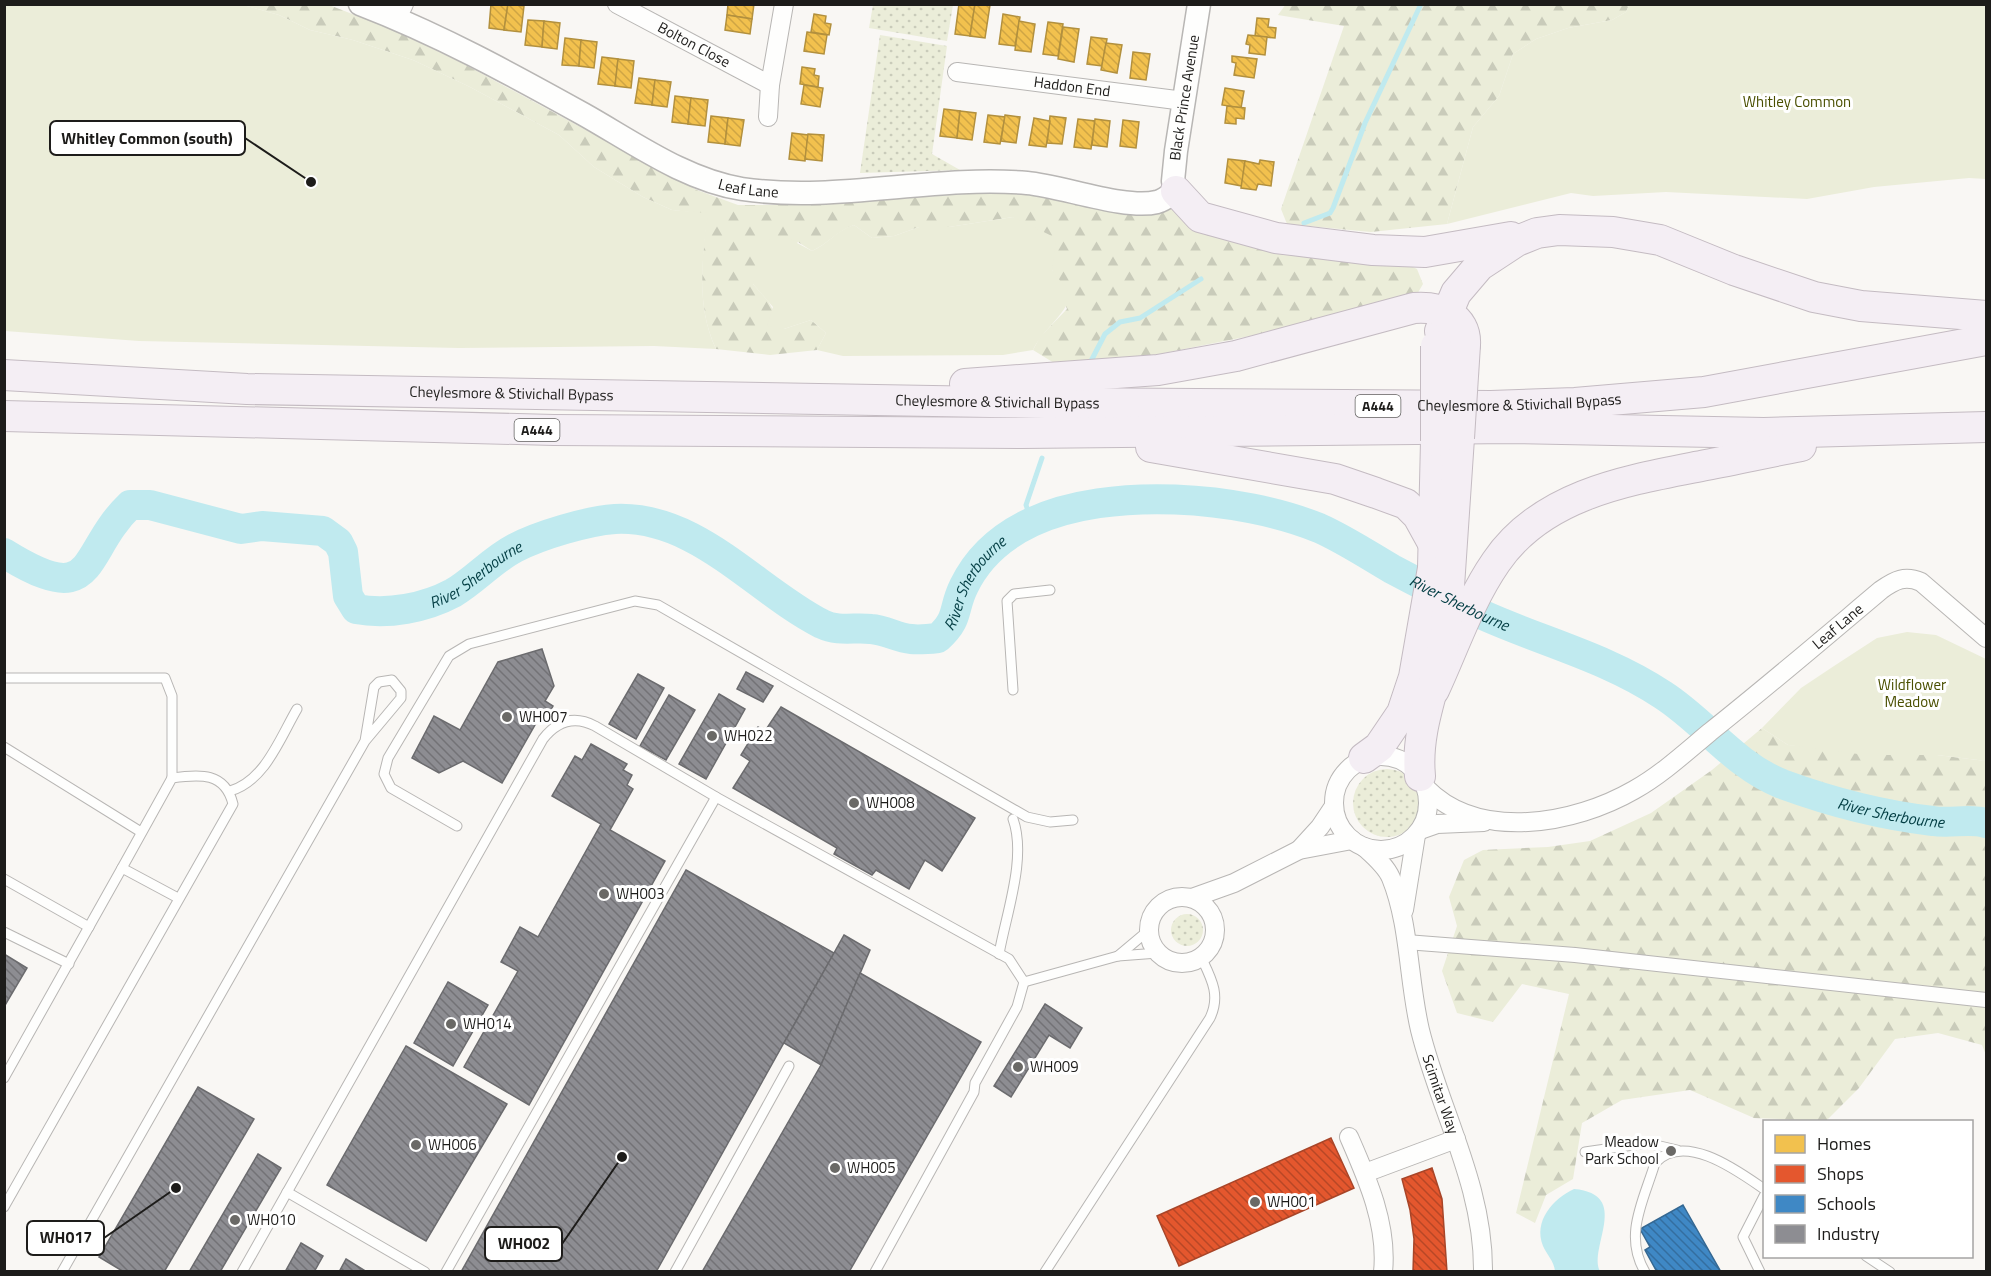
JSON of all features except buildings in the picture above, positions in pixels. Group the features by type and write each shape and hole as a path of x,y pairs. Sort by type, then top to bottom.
{"highway":[{"path":"1176,191 1200,217 1240,230 1276,238 1373,250 1439,251 1559,230 1596,231 1660,240 1734,270 1815,297 1861,306 1986,316"},
{"path":"1423,782 1419,744 1422,724 1434,690 1442,630 1439,562 1448,439 1451,346 1446,313 1456,293 1479,266 1516,241 1537,233"},
{"path":"1907,311 1986,305"},
{"path":"765,398 1158,370 1236,356 1414,308 1432,308 1446,313"},
{"name":"Cheylesmore & Stivichall Bypass","path":"4,375 247,389 1362,406 1575,403 1704,392 1986,340"},
{"name":"Cheylesmore & Stivichall Bypass","path":"13,419 554,430 1044,433 1512,428 1764,433 1984,427"},
{"path":"1364,758 1390,732 1410,696 1419,654 1481,587 1496,561 1529,525 1559,506 1598,490 1674,471 1795,447 1902,430"},
{"path":"1044,433 1206,455 1335,479 1406,504 1418,516 1439,562"}],"street":[{"name":"Leaf Lane","path":"360,4 400,11 700,179 742,189 788,193 975,181 1028,183 1124,201 1148,203 1157,202 1176,191"},
{"name":"Bolton Close","path":"617,4 770,85"},
{"path":"768,117 770,85 784,4"},
{"name":"Black Prince Avenue","path":"1176,191 1174,172 1198,4"},
{"name":"Haddon End","path":"957,72 1184,101"},
{"name":"Leaf Lane","path":"1498,821 1512,823 1552,819 1601,807 1636,789 1729,717 1881,590 1898,579 1909,578 1921,582 1986,638"},
{"path":"1403,915 1390,875 1340,827 1334,806 1336,789 1342,776 1364,758 1379,755 1397,759 1423,782 1433,795 1458,809 1498,821"},
{"path":"1403,915 1418,832 1428,810 1423,782"},
{"path":"1192,898 1234,883 1299,850 1320,827 1334,806"},
{"path":"1299,850 1358,844 1391,849 1403,845 1418,832 1437,824 1498,821"},
{"path":"1213,919 1234,883"},
{"path":"1175,897 1192,898 1203,903 1213,919 1215,937 1201,957 1188,962 1178,962 1158,952 1151,942 1149,930 1151,918 1161,904 1175,897"},
{"name":"Scimitar Way","path":"1403,915 1409,980 1420,1031 1478,1208 1483,1245 1483,1272"},
{"path":"1406,942 1575,955 1986,1000"},
{"path":"1349,1137 1365,1173 1376,1207 1383,1248 1383,1272"},
{"path":"1365,1173 1456,1138"}],"lane":[{"path":"1013,690 1007,601 1014,594 1050,590"},
{"path":"457,826 391,788 384,774 388,758 449,656 470,644 641,601 658,605 1027,817 1050,822 1073,820"},
{"path":"4,678 165,678 172,696 172,778 4,1078"},
{"path":"62,1272 365,741 401,698 401,691 392,680 379,682 374,687 365,741"},
{"path":"230,791 243,787 265,764 297,709"},
{"path":"242,1272 543,739 553,728 572,720 588,722 716,797 1009,959 1024,982 1017,1007 975,1083 974,1092 875,1272"},
{"path":"4,747 141,832"},
{"path":"4,1207 233,804 230,791 213,777 172,778"},
{"path":"446,1272 716,797"},
{"path":"999,954 1017,860 1018,841 1013,819"},
{"path":"122,868 178,898"},
{"path":"4,879 88,927"},
{"path":"1118,956 1149,930"},
{"path":"4,932 69,964"},
{"path":"1024,982 1118,956 1158,952"},
{"path":"1045,1272 1210,1018 1216,996 1201,957"},
{"path":"675,1272 789,1066"},
{"path":"1585,1152 1647,1143 1713,1158 1763,1188"},
{"path":"1644,1272 1636,1256 1634,1232 1655,1163 1677,1150"},
{"path":"287,1192 425,1272"},
{"path":"1760,1272 1743,1237 1763,1198"},
{"path":"1868,1258 1890,1272"}],"green space":[{"path":"1286,4 1629,5 1626,12 1612,20 1568,28 1536,39 1513,54 1499,96 1473,127 1447,224 1371,232 1287,224 1281,209 1344,26 1278,15"},
{"path":"5,5 243,5 279,15 310,30 353,40 413,60 470,87 559,135 594,167 643,197 672,210 708,213 702,282 703,300 705,316 716,349 654,346 459,348 139,341 5,331"},
{"path":"243,5 329,5 391,29 464,64 697,190 738,205 817,205 1004,191 1173,203 1404,263 1417,269 1423,284 1416,296 1270,332 1144,357 1059,366 1033,350 1040,337 1067,309 1052,270 1013,217 949,227 919,227 894,236 872,238 854,225 812,251 798,242 753,284 768,301 784,329 811,320 826,333 817,350 770,355 716,349 705,317 703,300 702,265 707,214 672,210 643,197 594,167 559,135 470,87 413,60 353,40 310,30 279,15"},
{"path":"873,5 953,5 947,41 869,28"},
{"name":"Whitley Common","path":"1629,5 1986,5 1986,179 1969,178 1874,187 1807,199 1666,192 1593,196 1571,193 1447,224 1473,127 1499,96 1513,54 1536,39 1568,28 1612,20 1626,12"},
{"path":"880,35 947,46 932,154 960,170 860,173"},
{"path":"1013,217 1056,238 1052,270 1071,295 1064,310 1033,350 1003,355 843,356 817,350 826,333 811,320 784,329 767,326 773,307 753,284 762,242 784,236 812,251 854,225 872,238 894,236 919,227 949,227"},
{"name":"Wildflower Meadow","path":"1907,632 1936,635 1986,659 1986,761 1937,755 1866,755 1788,745 1762,728 1801,688 1834,666 1877,638"},
{"path":"1762,728 1788,745 1937,755 1986,761 1986,1055 1982,1045 1938,1033 1895,1039 1859,1088 1827,1120 1754,1118 1690,1090 1622,1100 1582,1123 1573,1179 1546,1195 1535,1223 1516,1213 1569,994 1522,984 1493,1022 1457,1013 1442,971 1457,926 1449,897 1464,860 1483,850 1548,847 1590,841 1651,813 1712,770"},
{"path":"1387,769 1400,772 1411,779 1418,790 1421,803 1418,816 1411,827 1400,834 1387,837 1374,834 1363,827 1356,816 1353,803 1356,790 1363,779 1374,772"},
{"path":"1187,914 1199,918 1203,930 1199,942 1187,946 1175,942 1171,930 1175,918"}],"water":[{"path":"1574,1189 1591,1193 1601,1201 1605,1211 1598,1261 1600,1271 1555,1271 1543,1246 1541,1228 1547,1212 1566,1193"}],"waterway":[{"path":"1304,223 1330,213 1333,208 1365,123 1421,4"},
{"path":"1090,363 1105,334 1120,322 1140,318 1201,279"},
{"path":"1032,522 1026,505 1042,458"},
{"name":"River Sherbourne","path":"4,553 35,570 57,577 72,577 84,570 114,524 130,505 150,505 241,529 262,526 323,531 338,542 343,552 348,596 356,609 393,611 431,603 453,593 507,553 537,538 604,520 645,521 673,529 699,542 724,557 797,610 822,624 840,629 876,630 906,638 924,639 938,638 950,625 964,586 976,566 992,548 1032,522 1063,511 1098,503 1136,500 1175,500 1252,508 1319,528 1392,569 1483,615 1575,651 1642,682 1678,706 1749,766 1782,784 1819,797 1894,815 1940,822 1986,823"}],"place":[{"name":"Whitley Common (south)","path":"311,182"},
{"name":"WH007","path":"507,717"},
{"name":"WH022","path":"712,736"},
{"name":"WH008","path":"854,803"},
{"name":"WH003","path":"604,894"},
{"name":"WH014","path":"451,1024"},
{"name":"WH009","path":"1018,1067"},
{"name":"WH006","path":"416,1145"},
{"name":"Meadow Park School","path":"1671,1151"},
{"name":"WH002","path":"622,1157"},
{"name":"WH005","path":"835,1168"},
{"name":"WH017","path":"176,1188"},
{"name":"WH001","path":"1255,1202"},
{"name":"WH010","path":"235,1220"}]}
